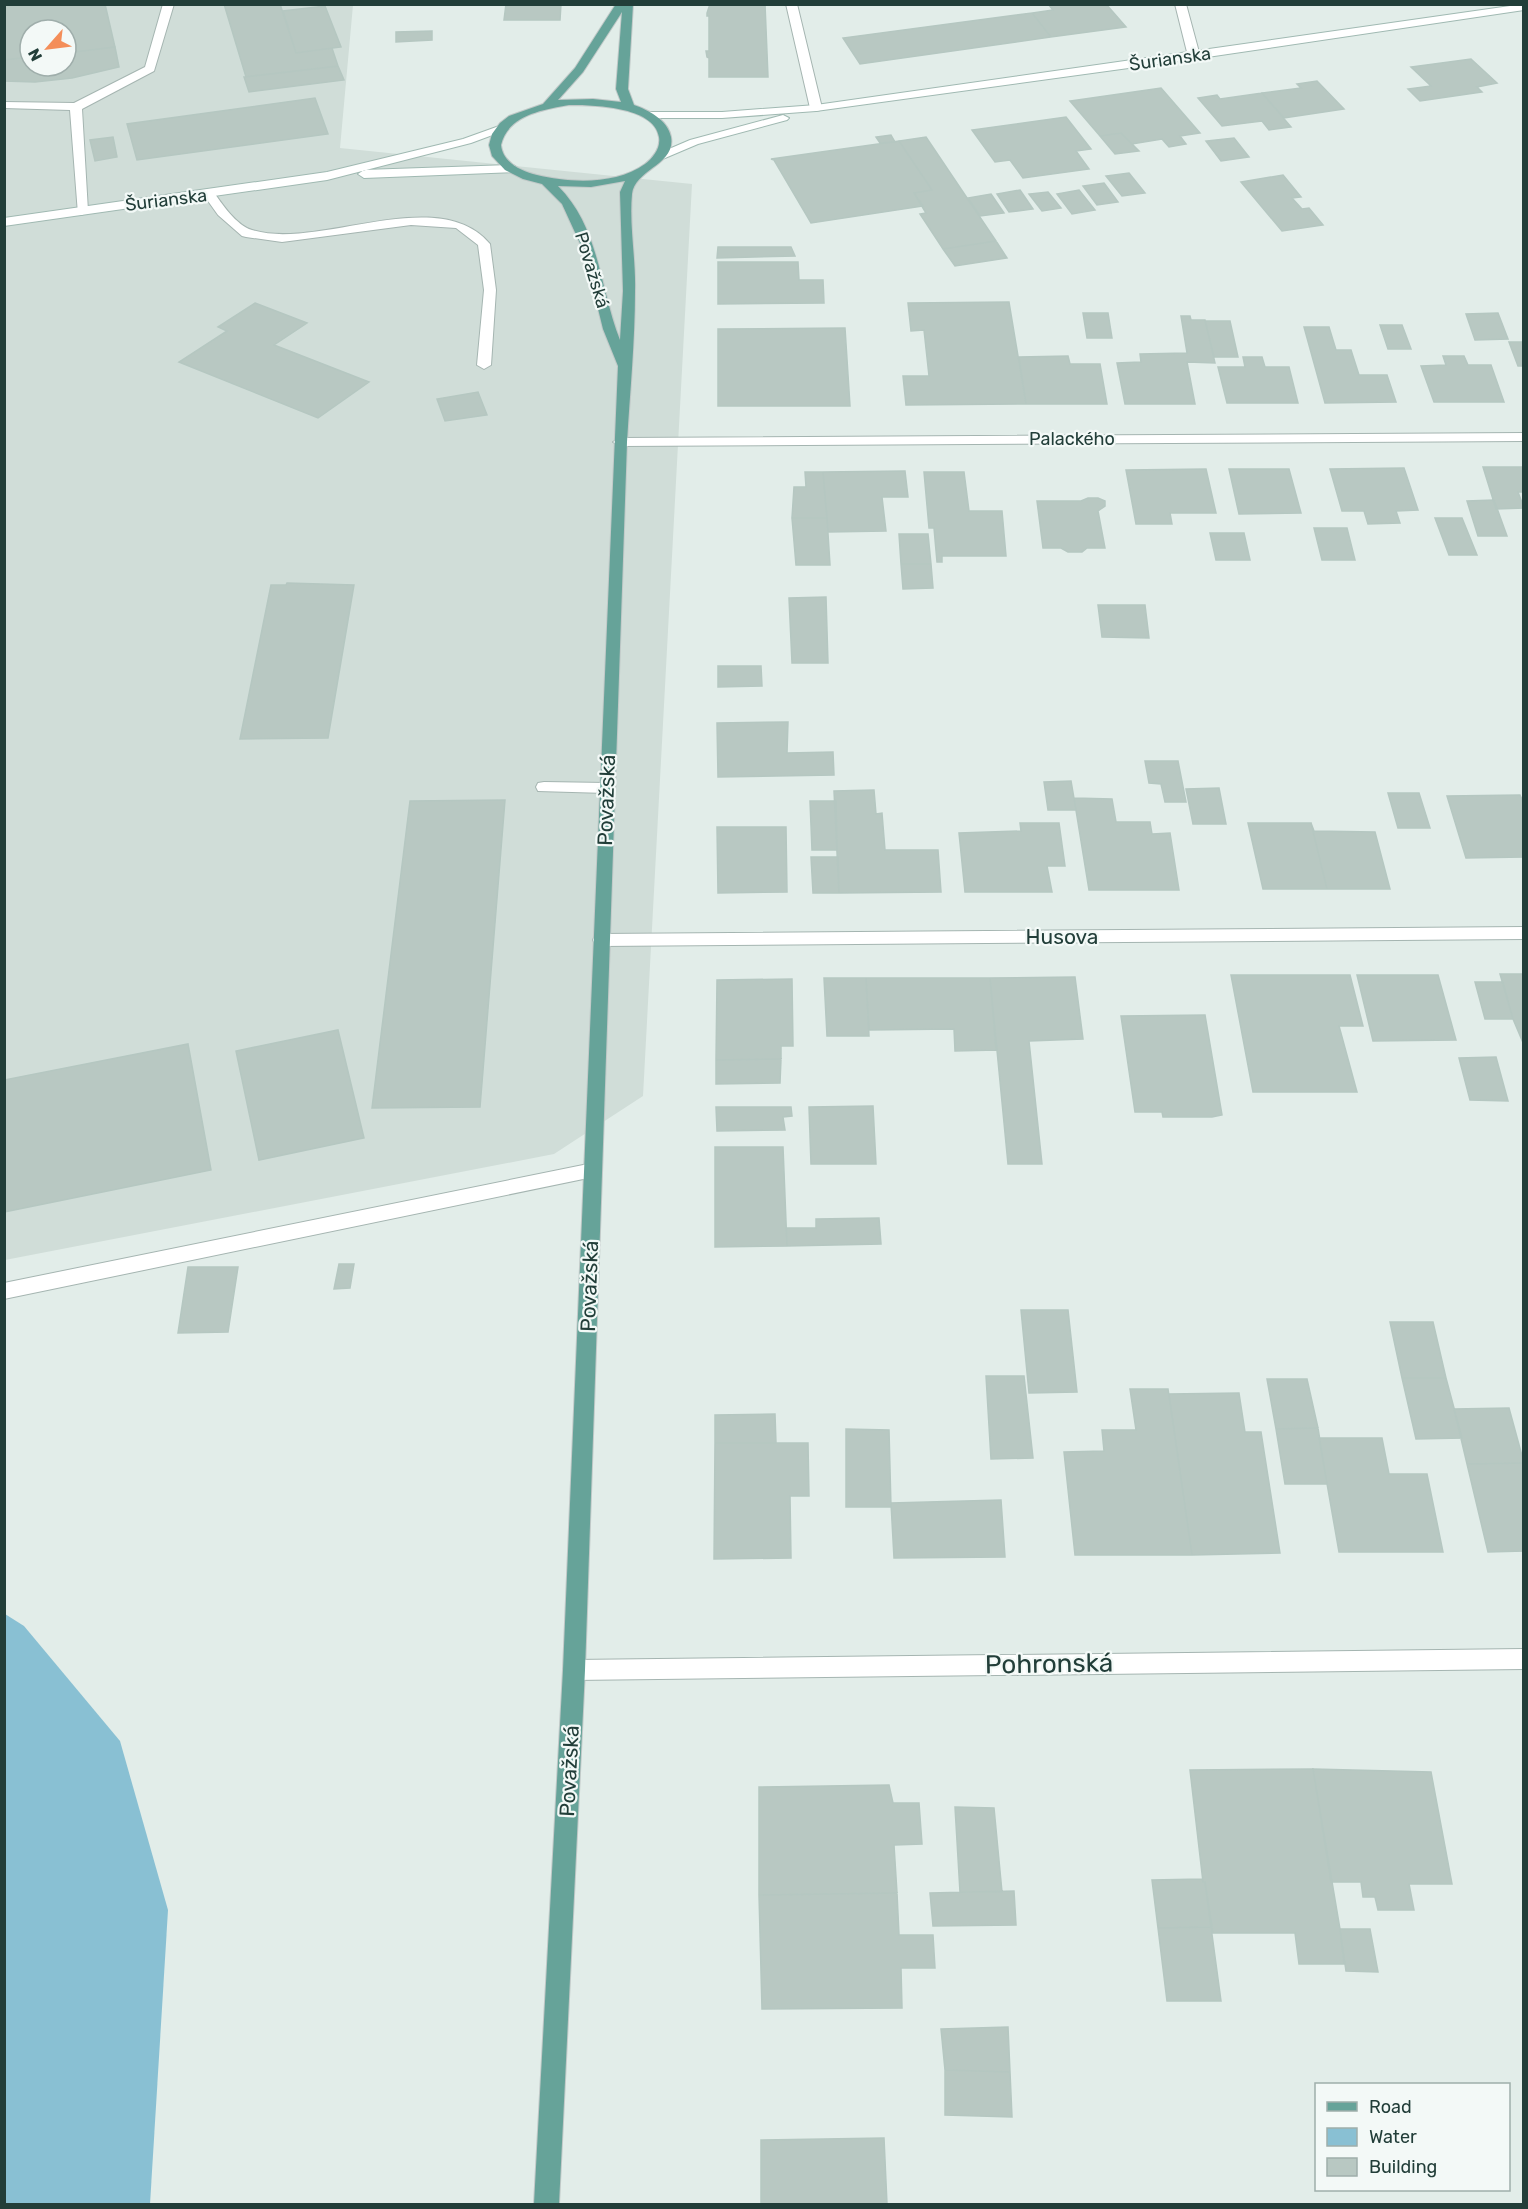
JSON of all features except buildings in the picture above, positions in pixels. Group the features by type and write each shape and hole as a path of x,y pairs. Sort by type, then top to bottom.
{"main road":[{"path":"548,105 579,70 622,4"},
{"path":"628,4 622,89 629,108"},
{"path":"590,102 629,108 646,115 657,123 664,133 666,144 661,155 651,165 636,174 593,184 548,182 527,177 511,169 500,159 495,149 496,138 502,128 521,115 548,105 590,102"},
{"name":"Považská","path":"546,2205 574,1670 606,788 623,366 629,291 626,192 636,174"},
{"name":"Považská","path":"548,182 567,202 580,227 590,252 609,329 623,366"}],"street":[{"path":"4,105 76,107 150,69 169,4"},
{"path":"791,4 816,108"},
{"path":"1180,4 1194,56"},
{"name":"Šurianska","path":"646,115 722,115 816,108 1194,56 1524,7"},
{"path":"76,107 82,211"},
{"name":"Šurianska","path":"661,155 694,142 816,108"},
{"name":"Šurianska","path":"4,222 327,176 467,141 502,128"},
{"name":"Šurianska","path":"327,176 511,169"},
{"path":"209,194 222,212 246,233 282,238 411,221 459,225 484,244 489,290 484,365"},
{"name":"Palackého","path":"620,442 1524,436"},
{"path":"544,787 606,788"},
{"name":"Husova","path":"601,940 1524,933"},
{"path":"4,1291 593,1170"},
{"name":"Pohronská","path":"574,1670 1524,1659"}],"shaded area":[{"path":"5,5 353,5 340,148 692,184 643,1096 554,1154 5,1260"}],"water":[{"path":"5,1614 24,1626 120,1741 168,1910 150,2204 5,2204"}]}
